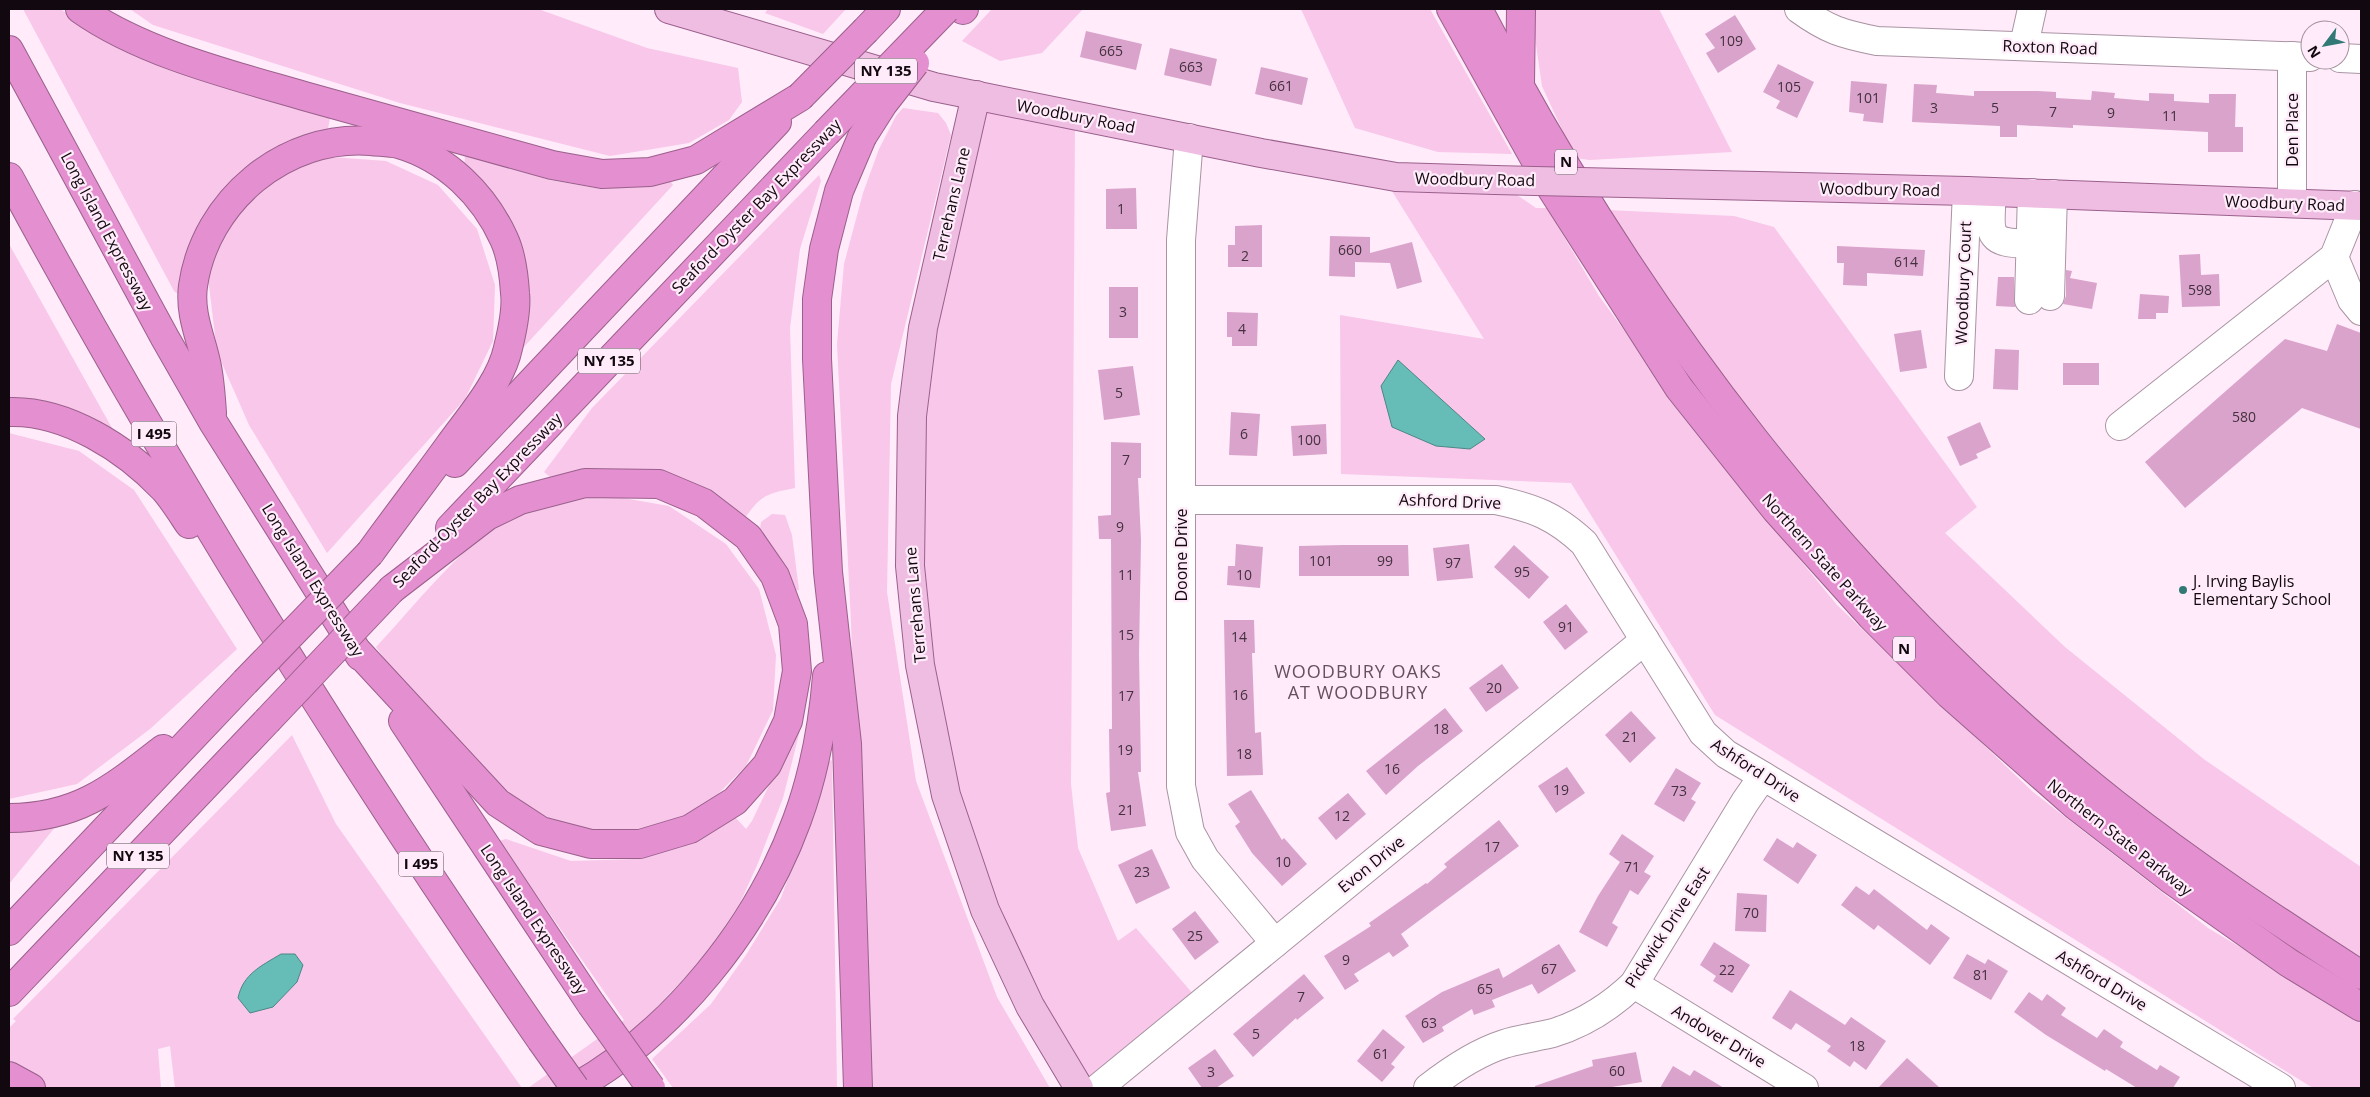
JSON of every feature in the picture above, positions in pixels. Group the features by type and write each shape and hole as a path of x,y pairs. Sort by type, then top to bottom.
{"highway":[{"path":"80,9 90,16 156,49 213,70 552,165 602,174 650,172 696,160 800,97"},
{"name":"NY 135","path":"9,931 370,553 800,97 886,9"},
{"path":"574,1088 598,1075 647,1037 693,992 736,937 771,880 797,821 813,770 824,713 829,650 828,572 817,359 817,298 824,249 839,191 862,136 908,71 958,9"},
{"name":"Seaford-Oyster Bay Expressway","path":"9,992 826,133 958,9"},
{"name":"Northern State Parkway","path":"1451,9 1551,188 1679,388 1776,510 1871,616 1949,694 2076,806 2169,878 2289,963 2361,1007"},
{"name":"Northern State Parkway","path":"1478,9 1520,85 1612,240 1668,324 1767,457 1848,552 1981,688 2114,803 2195,865 2361,975"},
{"path":"1520,85 1521,9"},
{"name":"Long Island Expressway","path":"9,50 165,338 213,422 358,653 591,1004 651,1088"},
{"path":"213,422 207,366 193,311 193,288 198,262 206,238 220,214 236,195 260,175 301,150 348,140 398,144 442,163 481,198 505,241 516,296 508,350 488,393 370,553"},
{"name":"I 495","path":"9,177 124,383 307,685 390,817 574,1088"},
{"path":"9,412 26,411 75,425 122,452 164,490 307,685"},
{"path":"358,653 498,803 541,831 591,844 640,844 690,829 735,801 767,765 788,721 797,671 793,624 775,576 748,537 704,503 659,484 585,483 520,500 488,516 392,589"},
{"path":"828,572 847,744 858,1088"},
{"path":"9,818 37,818 88,803 133,772 246,682"},
{"path":"9,1076 31,1088"}],"main road":[{"name":"Woodbury Road","path":"669,9 722,16 934,87 1396,177 1979,191 2358,206"},
{"name":"Terrehans Lane","path":"976,95 923,328 912,416 910,566 920,665 946,795 985,910 1030,1006 1079,1088"}],"street":[{"name":"Roxton Road","path":"1799,9 1824,27 1842,35 1877,41 2024,45 2300,57"},
{"path":"2024,45 2032,9"},
{"name":"Den Place","path":"2292,203 2300,70"},
{"name":"Doone Drive","path":"1189,138 1181,240 1180,786 1190,832 1205,859 1275,943"},
{"path":"1979,191 1995,237 2000,242 2008,244 2031,243"},
{"name":"Woodbury Court","path":"1959,376 1979,191"},
{"path":"2043,194 2039,298 2031,243 2043,194"},
{"path":"2120,426 2334,257 2358,206"},
{"path":"2334,257 2352,300 2361,312"},
{"name":"Ashford Drive","path":"1181,500 1496,500 1529,507 1563,524 1584,543 1708,738 1726,754 2281,1088"},
{"name":"Evon Drive","path":"1098,1088 1645,640"},
{"name":"Pickwick Drive East","path":"1428,1088 1470,1059 1504,1044 1552,1032 1588,1020 1618,999 1634,984 1745,802 1763,776"},
{"name":"Andover Drive","path":"1634,984 1804,1088"}],"shaded area":[{"path":"23,9 60,9 122,47 331,113 327,134 279,148 231,181 197,228 186,258 179,295 174,291"},
{"path":"130,9 538,9 647,48 738,68 742,102 729,120 689,143 610,156 400,103 153,25"},
{"path":"768,9 846,9 823,34 765,13"},
{"path":"992,9 1083,9 1042,53 1000,61 962,41"},
{"path":"1301,9 1430,9 1512,154 1438,152 1355,128"},
{"path":"1535,9 1659,9 1732,152 1590,160 1575,158 1542,86 1533,24"},
{"path":"976,95 1075,115 1071,784 1078,848 1118,941 1136,928 1194,995 1087,1083 1037,1005 955,797 924,656 920,436 952,203"},
{"path":"903,108 938,113 946,123 951,135 891,384 887,592 916,781 997,997 1050,1088 871,1088 866,858 856,785 851,622 837,344 844,264 863,193 879,149 896,116"},
{"path":"465,154 549,180 602,189 669,179 673,185 510,362 521,292 464,174"},
{"path":"331,157 386,161 438,185 477,229 495,285 493,341 465,399 327,553 249,425 217,352 208,277 230,219 276,175"},
{"path":"819,175 821,181 800,249 790,328 795,488 776,492 763,498 741,524 590,470 550,477 544,472 592,408"},
{"path":"1382,175 1495,180 1536,208 1547,208 1599,296 1722,464 1837,605 2033,792 2208,928 2361,1019 2361,1088 2313,1088 1715,715 1571,483 1341,474 1340,315 1484,339","holes":["1460,416 1484,438 1470,449 1436,446 1392,427"]},
{"path":"1607,210 1734,216 1774,227 1977,507 1945,533 2065,647 2205,760 2361,867 2361,965 2145,814 1982,671 1847,533 1703,358"},
{"path":"9,244 117,437 9,405"},
{"path":"1398,360 1485,439 1470,449 1436,446 1392,427 1381,386"},
{"path":"9,433 79,451 134,490 237,649 150,729 77,784 9,799"},
{"path":"606,495 669,506 726,544 759,589 776,655 773,710 746,766 707,805 649,832 599,836 547,824 499,797 417,705 376,647 454,562 489,532 507,520 543,506"},
{"path":"772,514 785,515 792,535 799,590 785,591 759,537 761,522"},
{"path":"801,690 801,726 783,798 740,903 704,958 644,1020 605,1056 556,1088 528,1088 624,1020 499,841 506,839 571,861 635,859 693,840 735,817 746,829 752,821 790,741"},
{"path":"292,735 336,824 522,1088 175,1088 170,1046 158,1049 161,1088 45,1088 9,1064 9,1028 16,1021 13,1019"},
{"path":"832,760 837,1088 673,1088 652,1059 711,1004 746,955 781,898 807,826 827,762"},
{"path":"9,826 56,826 9,884"},
{"path":"281,954 295,954 303,965 297,982 273,1007 250,1013 238,998 240,990 254,971"}],"building":[{"path":"1735,15 1756,49 1718,73 1706,53 1715,48 1705,34"},
{"path":"1086,31 1142,44 1136,70 1080,57"},
{"path":"1170,48 1217,59 1211,86 1164,75"},
{"path":"1778,64 1814,82 1797,118 1776,108 1780,101 1763,92"},
{"path":"1261,67 1308,78 1302,105 1255,94"},
{"path":"1851,81 1887,84 1883,123 1863,121 1864,114 1849,112"},
{"path":"1914,84 1937,85 1936,93 1974,96 1974,91 2038,91 2056,92 2056,98 2091,100 2092,91 2115,93 2114,98 2149,101 2149,93 2174,94 2174,101 2209,103 2209,94 2236,94 2235,127 2243,127 2243,152 2208,152 2208,132 2073,125 2073,128 2017,125 2017,137 2000,137 2000,126 1912,122"},
{"path":"1136,188 1137,229 1106,229 1106,189"},
{"path":"1262,225 1262,267 1228,267 1228,245 1235,245 1235,226"},
{"path":"1330,236 1370,237 1370,253 1412,242 1422,282 1397,289 1390,263 1355,262 1355,277 1329,276"},
{"path":"1837,246 1925,250 1923,276 1867,273 1867,286 1843,285 1844,263 1837,263"},
{"path":"2200,254 2201,275 2219,274 2220,306 2182,307 2179,255"},
{"path":"2066,270 2072,271 2070,278 2097,283 2092,309 2063,304 2066,296"},
{"path":"1998,277 2014,277 2015,307 1996,306"},
{"path":"1109,287 1138,287 1138,338 1109,338"},
{"path":"2140,294 2169,296 2168,313 2156,313 2156,319 2138,319"},
{"path":"1227,312 1258,313 1257,346 1232,346 1232,337 1227,337"},
{"path":"2337,324 2361,333 2361,429 2302,408 2185,508 2145,462 2285,339 2327,351"},
{"path":"1921,330 1927,368 1900,372 1894,334"},
{"path":"1995,349 2019,350 2018,390 1993,389"},
{"path":"2063,363 2099,363 2099,385 2063,385"},
{"path":"1133,366 1140,415 1104,420 1098,370"},
{"path":"1231,412 1260,414 1257,456 1229,455"},
{"path":"1980,422 1991,447 1976,454 1978,458 1960,466 1947,437"},
{"path":"1326,424 1327,454 1293,456 1291,426"},
{"path":"1111,442 1141,443 1141,478 1138,478 1141,540 1139,654 1141,772 1138,772 1146,826 1111,831 1106,793 1110,792 1109,729 1112,729 1111,539 1099,539 1098,516 1111,515"},
{"path":"1236,544 1263,547 1260,588 1227,585 1228,566 1235,566"},
{"path":"1469,544 1473,578 1437,581 1433,548"},
{"path":"1408,545 1409,576 1299,576 1299,546"},
{"path":"1514,545 1549,577 1529,599 1494,567"},
{"path":"1566,604 1588,632 1565,650 1543,622"},
{"path":"1224,620 1254,620 1255,653 1252,653 1255,733 1261,732 1263,775 1227,776"},
{"path":"1502,664 1519,688 1486,712 1469,688"},
{"path":"1445,708 1463,731 1418,766 1386,795 1366,771"},
{"path":"1631,711 1656,738 1630,763 1605,735"},
{"path":"1567,767 1585,793 1556,813 1538,786"},
{"path":"1676,768 1701,783 1691,799 1696,802 1684,822 1654,804"},
{"path":"1251,790 1282,840 1284,838 1307,864 1282,886 1252,853 1235,826 1240,822 1228,804"},
{"path":"1348,793 1366,814 1336,840 1318,818"},
{"path":"1499,820 1519,846 1401,934 1409,946 1393,957 1389,952 1354,974 1359,981 1345,990 1324,956 1371,926 1369,923 1427,884 1447,867 1444,864"},
{"path":"1622,834 1654,856 1644,872 1651,876 1638,895 1630,890 1612,923 1618,927 1607,947 1579,932 1598,896 1620,862 1609,854"},
{"path":"1777,838 1793,848 1797,842 1817,855 1798,884 1763,860"},
{"path":"1152,849 1170,888 1136,904 1118,865"},
{"path":"1856,886 1869,895 1874,889 1927,930 1931,924 1950,938 1930,965 1878,925 1874,930 1841,905"},
{"path":"1737,893 1767,895 1766,932 1735,931"},
{"path":"1195,911 1219,942 1195,960 1172,929"},
{"path":"1714,942 1750,965 1732,993 1713,981 1716,976 1700,965"},
{"path":"1559,944 1576,971 1538,994 1532,984 1492,1000 1495,1007 1474,1015 1472,1009 1442,1027 1444,1031 1423,1043 1405,1016 1442,992 1499,968 1503,978"},
{"path":"1967,954 1985,964 1988,959 2008,971 1991,1000 1953,978"},
{"path":"1304,974 1324,998 1297,1020 1296,1018 1253,1057 1233,1034"},
{"path":"1790,990 1845,1025 1851,1017 1886,1041 1866,1070 1854,1061 1850,1067 1827,1051 1831,1046 1796,1023 1791,1030 1772,1018"},
{"path":"2029,992 2042,1001 2047,994 2066,1008 2061,1015 2097,1038 2104,1029 2123,1042 2120,1047 2157,1070 2160,1065 2180,1077 2173,1088 2137,1088 2106,1069 2105,1071 2046,1035 2014,1012"},
{"path":"1383,1029 1405,1047 1391,1064 1395,1067 1382,1082 1357,1061"},
{"path":"1215,1049 1234,1076 1216,1088 1202,1088 1188,1068"},
{"path":"1636,1052 1642,1082 1606,1088 1535,1088 1535,1086 1593,1066 1592,1060"},
{"path":"1907,1058 1940,1088 1878,1088"},
{"path":"1673,1066 1690,1076 1694,1070 1724,1088 1660,1088"}],"place":[{"name":"J. Irving Baylis Elementary School","path":"2183,590"}],"district":[{"name":"WOODBURY OAKS AT WOODBURY","path":"1358,682"}]}
